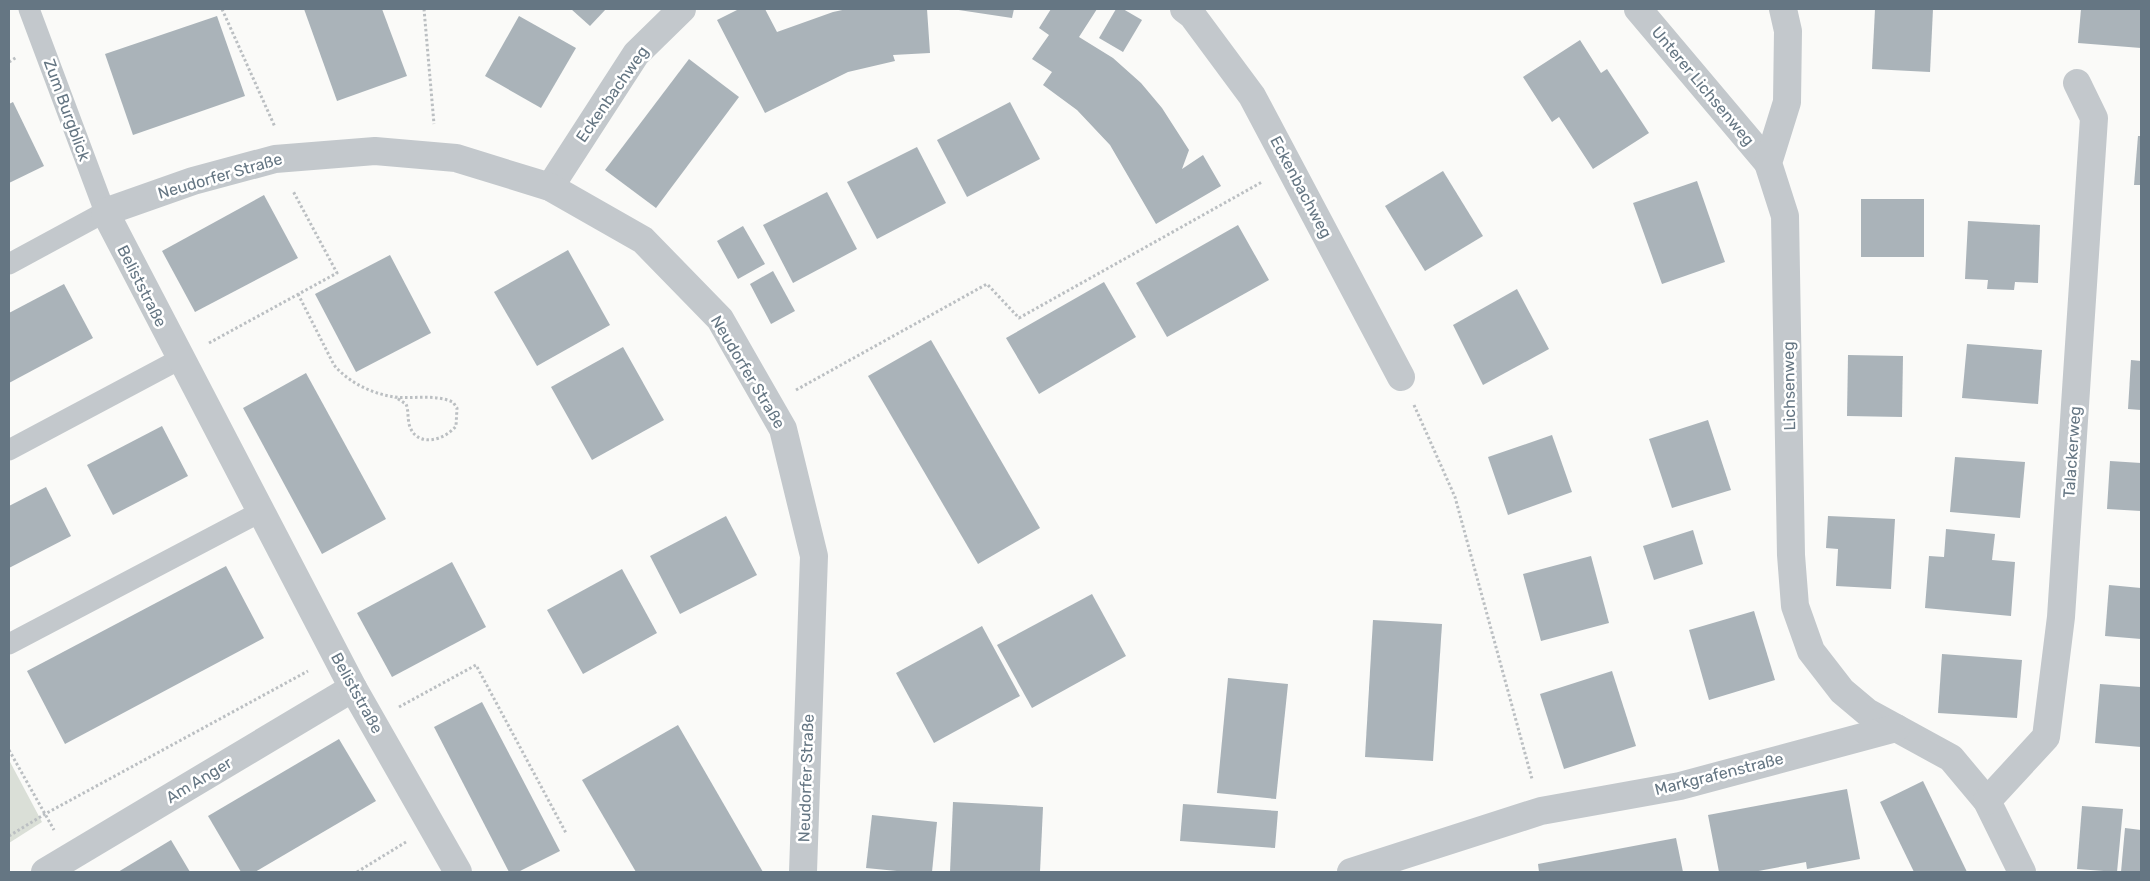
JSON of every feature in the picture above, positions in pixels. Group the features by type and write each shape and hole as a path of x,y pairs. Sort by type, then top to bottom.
{"street":[{"name":"Eckenbachweg","path":"550,187 636,54 682,9"},
{"name":"Eckenbachweg","path":"1184,9 1192,15 1252,96 1401,377"},
{"name":"Unterer Lichsenweg","path":"1638,9 1768,163"},
{"path":"1768,163 1787,102 1788,31 1783,9"},
{"name":"Talackerweg","path":"1987,801 2046,737 2060,626 2094,118 2077,83"},
{"name":"Neudorfer Straße","path":"105,212 193,181 282,158 375,151 456,158 550,187 643,240 720,320 783,429 814,556 804,872"},
{"name":"Lichsenweg","path":"1768,163 1786,216 1791,555 1796,606 1811,651 1842,691 1867,712 1896,728"},
{"name":"Beliststraße","path":"105,212 353,688 458,872"},
{"name":"Am Anger","path":"45,872 353,688"},
{"path":"1896,728 1951,758 1987,801 2022,872"},
{"name":"Markgrafenstraße","path":"1351,872 1541,811 1680,786 1896,728"}],"lane":[{"name":"Zum Burgblick","path":"29,9 105,212"},
{"name":"Neudorfer Straße","path":"9,264 105,212"},
{"path":"9,450 180,359"},
{"path":"9,644 260,512"}],"path":[{"path":"180,359 337,273 282,158 222,9"},
{"path":"424,9 438,157"},
{"path":"770,405 987,284 1019,318 1290,166"},
{"path":"298,294 334,365 342,375 352,382 380,394 395,397 431,397 453,402 457,408 456,426 444,436 433,439 421,439 414,434 410,427 406,404 395,397"},
{"path":"1401,377 1455,498 1541,811"},
{"path":"9,836 45,814 336,656"},
{"path":"372,722 476,665 566,833"},
{"path":"9,750 69,858"},
{"path":"357,872 432,826"}],"shaded area":[{"path":"9,760 42,822 9,843"}],"building":[{"path":"304,9 382,9 407,76 337,101"},
{"path":"571,9 606,9 590,26"},
{"path":"739,9 765,9 777,32 833,12 847,9 927,9 930,53 893,55 895,61 848,72 765,113 717,20"},
{"path":"952,9 1014,9 1012,18"},
{"path":"1051,9 1097,9 1079,37 1113,58 1141,83 1162,108 1189,150 1182,169 1203,155 1221,186 1156,224 1110,145 1077,110 1043,85 1052,72 1032,59 1049,35 1039,28"},
{"path":"1116,9 1123,9 1142,20 1123,52 1099,38"},
{"path":"1875,9 1933,9 1930,72 1872,69"},
{"path":"2081,9 2141,9 2141,48 2078,43"},
{"path":"217,16 245,96 133,135 105,54"},
{"path":"519,16 576,48 541,108 485,76"},
{"path":"1580,40 1601,73 1607,69 1649,133 1593,169 1559,117 1552,122 1523,77"},
{"path":"689,59 739,97 656,208 605,170"},
{"path":"13,102 44,166 9,183 9,104"},
{"path":"1010,102 1040,159 967,197 937,140"},
{"path":"2138,136 2141,136 2141,185 2134,185"},
{"path":"917,147 946,203 877,239 847,182"},
{"path":"1443,171 1483,236 1425,271 1385,206"},
{"path":"1697,181 1725,262 1662,284 1633,203"},
{"path":"827,192 857,249 793,283 763,225"},
{"path":"264,195 298,258 195,312 162,251"},
{"path":"1861,199 1924,199 1924,257 1861,257"},
{"path":"1968,221 2040,225 2038,283 2015,282 2014,290 1987,289 1988,280 1965,279"},
{"path":"1238,225 1269,280 1167,337 1136,283"},
{"path":"743,226 765,264 738,279 717,241"},
{"path":"568,250 610,325 537,366 494,292"},
{"path":"390,255 431,333 356,372 315,294"},
{"path":"773,271 795,311 771,324 750,284"},
{"path":"1104,282 1136,337 1039,394 1006,338"},
{"path":"64,284 93,338 9,383 9,313"},
{"path":"1517,289 1549,349 1483,385 1453,325"},
{"path":"931,340 1040,528 978,564 868,376"},
{"path":"1967,344 2042,350 2038,404 1962,398"},
{"path":"623,347 664,420 592,460 551,387"},
{"path":"1848,355 1903,356 1902,417 1847,416"},
{"path":"2131,360 2141,361 2141,410 2128,409"},
{"path":"306,373 386,519 322,554 243,408"},
{"path":"1708,420 1731,490 1672,508 1649,439"},
{"path":"162,426 188,476 113,515 87,465"},
{"path":"1552,435 1572,492 1508,515 1488,457"},
{"path":"1955,457 2025,462 2020,518 1950,512"},
{"path":"2110,461 2141,463 2141,511 2107,509"},
{"path":"46,487 71,536 9,568 9,506"},
{"path":"726,516 757,575 680,614 650,556"},
{"path":"1828,516 1895,519 1891,589 1836,586 1838,549 1826,548"},
{"path":"1946,529 1995,534 1992,560 2015,562 2011,616 1925,608 1929,556 1944,557"},
{"path":"1693,530 1703,564 1654,580 1643,546"},
{"path":"1591,556 1609,623 1541,641 1523,574"},
{"path":"452,562 486,627 392,677 357,613"},
{"path":"226,566 264,638 65,744 27,671"},
{"path":"622,569 657,633 583,674 547,610"},
{"path":"2109,585 2141,588 2141,639 2105,636"},
{"path":"1092,594 1126,656 1032,708 997,645"},
{"path":"1754,611 1775,680 1709,700 1689,630"},
{"path":"1373,620 1442,624 1433,761 1365,757"},
{"path":"982,626 1020,696 934,743 896,673"},
{"path":"1942,654 2022,660 2017,718 1938,713"},
{"path":"1612,671 1636,746 1564,769 1540,694"},
{"path":"1228,678 1288,684 1276,799 1217,793"},
{"path":"2100,684 2141,687 2141,747 2095,743"},
{"path":"482,702 560,851 518,872 509,872 434,727"},
{"path":"678,725 763,872 636,872 582,780"},
{"path":"339,739 376,801 255,872 241,872 208,816"},
{"path":"1923,781 1967,872 1914,872 1880,802"},
{"path":"1847,789 1860,859 1807,869 1806,862 1753,872 1719,872 1708,815"},
{"path":"953,802 1043,807 1040,872 950,872"},
{"path":"1183,804 1278,811 1275,848 1180,841"},
{"path":"2082,806 2123,809 2117,872 2077,869"},
{"path":"872,815 937,822 932,872 907,872 866,868"},
{"path":"2125,828 2141,830 2141,872 2121,872"},
{"path":"1676,838 1683,872 1539,872 1538,864"},
{"path":"171,840 190,872 118,872"}]}
